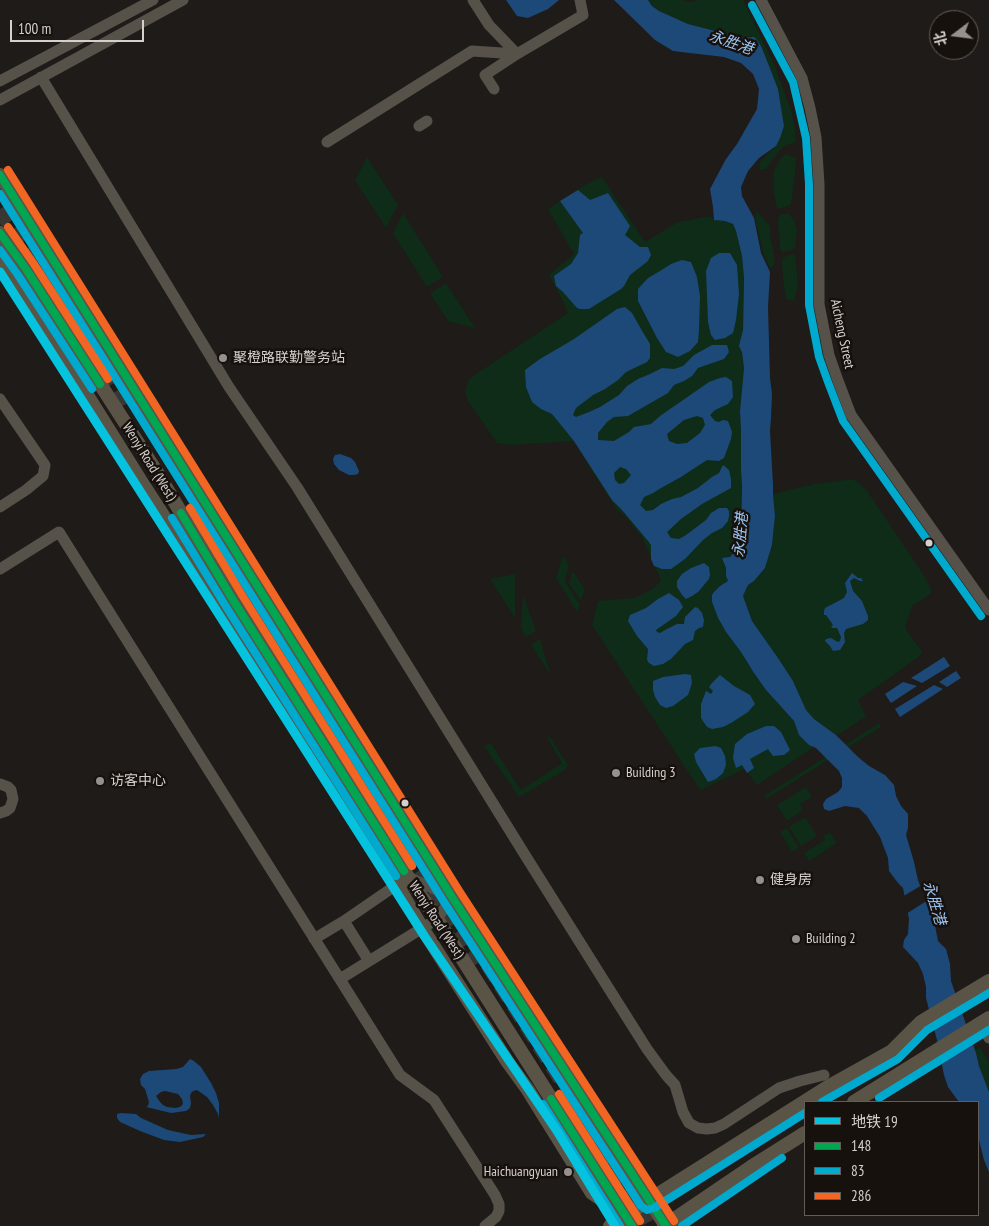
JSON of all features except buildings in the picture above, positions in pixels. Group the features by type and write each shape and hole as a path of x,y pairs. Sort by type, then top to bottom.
{"main road":[{"name":"Wenyi Road (West)","path":"0,175 452,897 665,1226"},
{"path":"0,192 27,232 53,260"},
{"name":"Wenyi Road (West)","path":"0,233 31,277 153,466 403,881 437,919 629,1221"},
{"path":"0,262 15,280 142,483 403,881 422,928 528,1090 592,1193 629,1221"},
{"path":"202,550 216,597"},
{"path":"806,1101 892,1051 921,1022 989,981"},
{"path":"856,1101 981,1023"},
{"path":"517,1045 528,1090"},
{"path":"610,1226 629,1221 649,1200 804,1102"},
{"path":"665,1226 750,1167 804,1133"}],"street":[{"path":"0,81 153,0"},
{"path":"0,100 182,0"},
{"path":"473,0 489,25 518,54"},
{"path":"494,89 485,75 583,15 580,0"},
{"name":"Aicheng Street","path":"761,0 802,78 814,127 819,184 819,304 837,378 852,415 989,610"},
{"path":"327,142 472,51 518,54"},
{"path":"42,77 228,387 297,487 585,952 647,1049 675,1086 683,1113 689,1123 698,1128 715,1128 779,1088 824,1074"},
{"path":"0,399 45,465 43,476 0,507"},
{"path":"0,569 58,532 400,1075 434,1100 495,1195 499,1204 499,1211 496,1217 485,1226"},
{"path":"0,784 11,790 13,799 10,808 0,813"},
{"path":"314,939 403,881 452,897 437,919 340,979"},
{"path":"344,921 369,961"},
{"path":"981,1023 989,1038"}],"green space":[{"path":"648,0 683,0 688,2 700,0 743,0 774,64 791,110 795,128 795,142 780,150 766,169 759,170 760,162 776,146 784,126 778,89 762,48 751,36 736,38 673,18 659,11"},
{"path":"787,154 796,158 791,204 777,209 774,192 774,171 781,157"},
{"path":"367,157 398,205 386,228 355,180"},
{"path":"602,177 645,242 678,222 710,216 714,220 733,224 736,231 742,256 744,278 742,352 744,368 740,411 741,546 730,557 725,558 728,581 720,586 712,602 726,632 754,673 766,690 794,721 799,735 814,747 757,785 745,769 700,790 592,625 598,601 635,598 654,588 661,580 642,537 623,514 617,510 576,445 572,441 510,445 497,443 468,401 465,391 469,379 568,313 549,275 574,254 548,209 585,185"},
{"path":"756,210 770,226 774,265 770,269 764,255 755,218"},
{"path":"403,213 443,277 427,287 393,233"},
{"path":"781,214 789,214 794,220 797,231 795,248 783,252 780,249 778,220"},
{"path":"795,254 798,284 794,301 786,299 782,259 788,255"},
{"path":"446,283 475,328 448,321 430,293"},
{"path":"853,479 865,488 925,577 931,589 931,594 912,606 905,627 922,651 920,656 858,700 866,716 836,735 814,719 806,710 793,681 752,621 743,596 748,585 765,568 772,546 775,516 773,494 815,484"},
{"path":"563,555 569,565 565,581 580,605 577,612 556,578"},
{"path":"573,571 585,590 581,601 569,583"},
{"path":"515,574 515,618 490,579"},
{"path":"523,595 536,631 526,637 521,628"},
{"path":"540,639 551,676 531,645"},
{"path":"879,723 881,727 766,799 764,796"},
{"path":"550,737 568,765 565,770 519,797 484,746 491,743 521,790 562,763 547,738"},
{"path":"806,787 812,797 800,804 803,810 787,821 777,805"},
{"path":"805,817 817,836 801,846 789,827"},
{"path":"787,828 799,848 792,852 780,832"},
{"path":"830,832 837,843 809,861 804,853 825,840 823,836"},
{"path":"980,1047 989,1062 989,1092 975,1051"}],"water":[{"path":"506,0 559,0 548,9 528,18 517,16"},
{"name":"永胜港","path":"614,0 648,0 659,11 688,24 736,38 754,37 762,48 778,89 784,126 780,138 776,146 759,158 748,171 741,187 742,196 754,218 761,253 770,272 768,307 772,394 770,431 775,516 772,545 765,568 748,585 743,596 752,621 793,681 806,710 814,719 836,735 858,757 885,775 894,785 896,796 908,814 906,835 918,880 934,920 938,941 946,949 950,964 951,981 989,1092 989,1172 979,1140 979,1101 958,1101 948,1087 944,1075 926,998 923,974 918,963 903,947 904,940 908,934 909,919 903,888 889,871 888,858 880,837 867,816 859,808 845,806 829,811 824,809 823,804 826,799 838,792 842,787 842,778 839,771 816,748 809,745 799,735 794,721 766,690 726,632 712,602 714,592 728,581 722,558 730,557 741,545 740,411 744,368 742,352 739,346 743,330 744,278 742,256 736,231 733,224 714,220 710,189 757,109 759,89 753,74 741,63 724,57 673,51 655,40"},
{"path":"578,190 590,200 608,193 630,226 625,235 640,247 648,247 651,255 648,261 630,275 621,289 589,309 577,308 556,286 554,276 571,264 578,253 580,235 583,233 560,201"},
{"path":"719,253 730,253 737,265 739,294 733,333 725,338 715,340 711,335 708,322 706,271 711,258"},
{"path":"682,260 691,262 697,277 700,296 699,330 698,342 690,351 678,357 666,352 657,338 638,301 638,289 648,278 671,264"},
{"path":"625,307 632,313 650,344 650,358 647,362 626,372 618,380 576,408 573,415 576,417 600,407 619,395 627,386 638,379 662,368 674,369 683,366 694,355 712,345 727,345 729,352 724,359 698,368 692,376 674,385 668,393 628,416 614,417 598,433 598,440 614,441 634,427 651,424 709,382 726,377 732,381 733,397 728,404 715,410 710,415 715,421 728,421 732,432 724,458 719,461 707,460 644,497 640,505 646,511 653,510 661,504 681,497 698,488 719,473 723,465 729,470 731,488 702,504 667,532 671,538 679,539 706,520 711,513 719,508 727,508 729,511 728,521 722,528 703,540 685,559 671,569 662,569 654,566 651,559 651,545 612,500 574,441 552,414 532,402 526,387 525,370 617,309","holes":["697,416 703,418 705,425 700,433 687,443 677,444 669,441 667,434 684,420","620,467 626,469 631,475 624,483 619,484 615,480 614,473"]},
{"path":"340,454 351,458 355,462 359,471 358,474 349,475 339,470 334,464 333,459 335,455"},
{"path":"704,563 709,567 709,579 698,592 686,599 677,587 677,581 682,574 691,568"},
{"path":"852,573 863,581 854,578 850,581 853,591 862,601 868,620 863,624 846,629 844,633 845,642 840,650 833,651 825,641 826,639 831,638 838,642 841,637 837,628 831,627 833,625 824,615 824,611 825,608 844,598 847,592 845,583"},
{"path":"669,593 679,600 683,607 676,616 656,630 657,632 660,633 677,624 684,624 685,617 695,607 702,613 703,627 695,631 693,640 685,644 671,659 663,664 654,666 647,660 648,649 628,621 630,615 646,608"},
{"path":"944,657 950,666 922,683 911,678"},
{"path":"956,671 961,678 947,687 939,682"},
{"path":"691,675 692,683 688,695 673,706 666,708 660,705 655,697 653,681 663,677"},
{"path":"720,675 750,695 755,704 748,712 731,723 712,729 707,727 701,718 701,704 706,691 711,694 713,691 709,687"},
{"path":"903,682 917,686 891,703 885,694"},
{"path":"934,685 943,689 900,717 895,709"},
{"path":"766,726 774,726 781,732 790,750 784,755 773,756 768,749 750,759 754,768 747,773 742,765 736,768 733,758 735,744 747,734"},
{"path":"716,746 721,748 725,756 726,765 723,773 716,779 708,782 696,762 694,754 700,748"},
{"path":"190,1059 201,1067 216,1093 219,1103 218,1118 218,1114 207,1097 197,1090 191,1093 190,1108 186,1111 171,1113 146,1107 149,1102 140,1079 143,1074 149,1071 183,1067","holes":["165,1091 178,1094 183,1104 175,1108 163,1105 156,1096"]},
{"path":"117,1114 136,1114 168,1130 191,1135 206,1134 203,1137 180,1142 164,1140 120,1122"}],"pier":[{"path":"922,885 928,900 906,914 902,897"}],"tunnel":[{"path":"0,209 124,409"},
{"path":"299,691 475,965"},
{"path":"475,944 624,1178 651,1226"}],"metro line":[{"name":"19","path":"0,272 425,937 557,1131 615,1226"}],"transit line":[{"name":"83","path":"752,5 793,82 806,138 809,184 809,305 819,357 828,382 843,421 981,616"},
{"name":"286","path":"8,170 460,892 674,1221"},
{"name":"148","path":"0,175 452,897 666,1226"},
{"name":"83","path":"0,194 444,902 641,1206 647,1210 654,1208 804,1114"},
{"name":"286","path":"8,227 108,379"},
{"name":"148","path":"0,233 26,269 100,384"},
{"name":"83","path":"0,250 92,389"},
{"name":"286","path":"190,508 242,595 412,866"},
{"name":"148","path":"181,513 233,600 404,871"},
{"name":"83","path":"172,518 396,876"},
{"name":"83","path":"824,1101 898,1059 927,1030 989,993"},
{"name":"83","path":"879,1098 989,1030"},
{"name":"286","path":"559,1094 640,1221"},
{"name":"148","path":"551,1099 632,1226"},
{"name":"83","path":"543,1104 620,1226"},
{"name":"83","path":"682,1226 782,1158"}],"place":[{"name":"聚橙路联勤警务站","path":"223,358"},
{"name":"Building 3","path":"616,773"},
{"name":"访客中心","path":"100,781"},
{"name":"健身房","path":"760,880"},
{"name":"Building 2","path":"796,939"},
{"name":"Haichuangyuan","path":"568,1172"}]}
